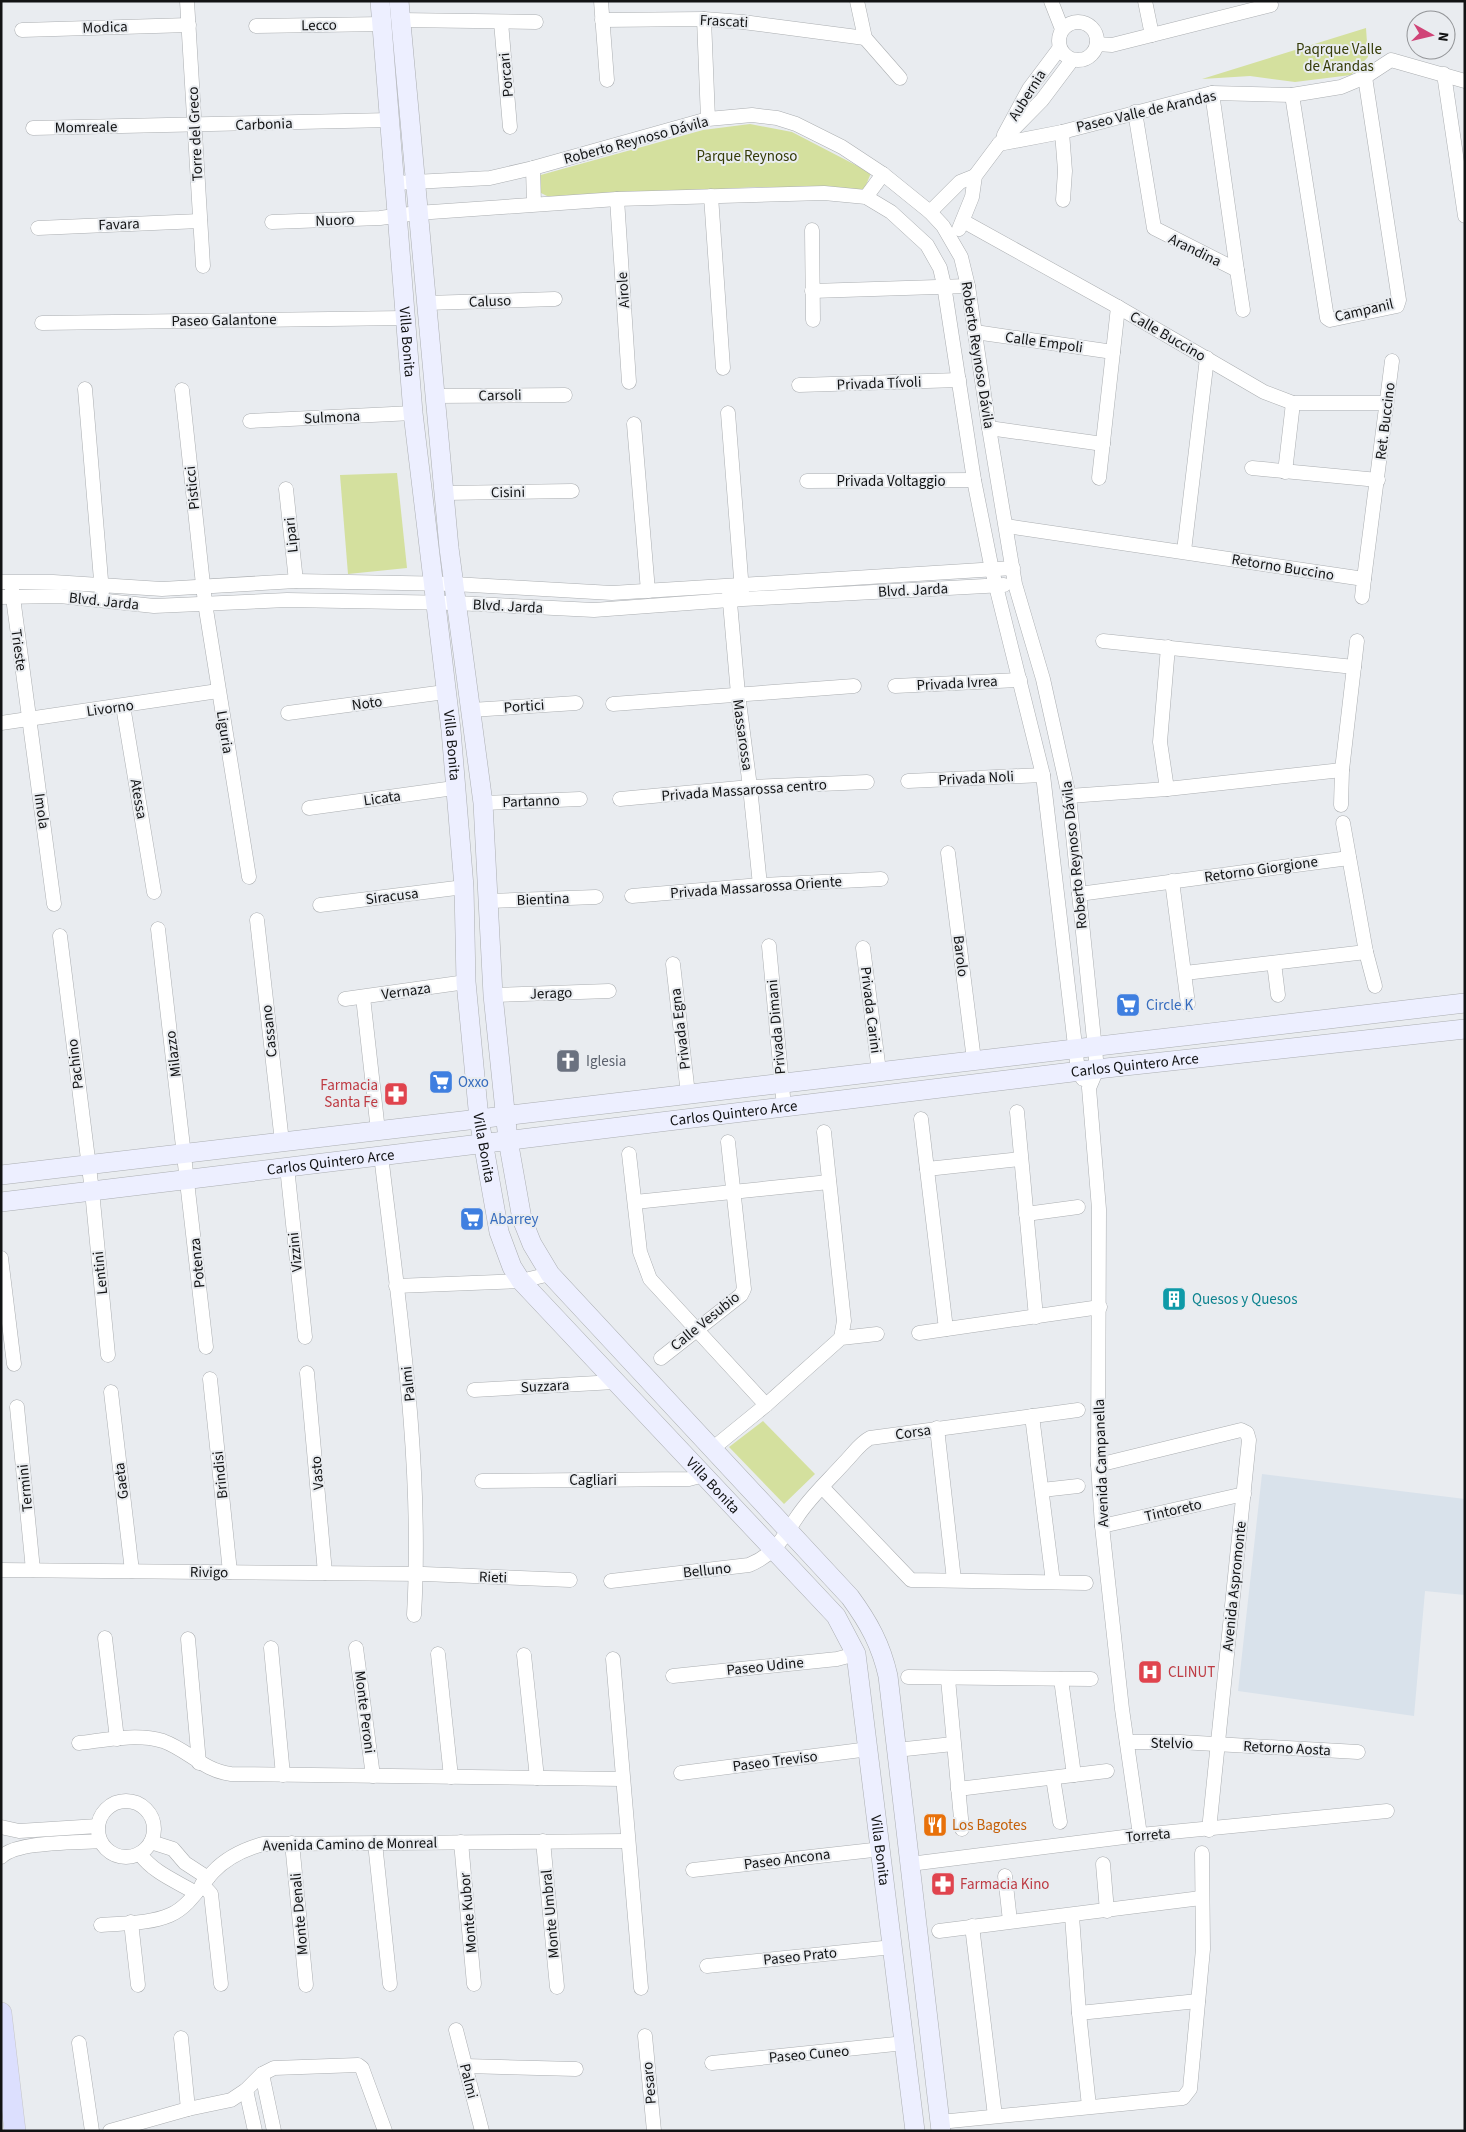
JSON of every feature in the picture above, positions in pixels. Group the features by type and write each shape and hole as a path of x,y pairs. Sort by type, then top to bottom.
{"main road":[{"path":"1,2013 15,2131"}],"street":[{"name":"Torre del Greco","path":"187,1 203,266"},
{"name":"Villa Bonita","path":"380,1 391,22 414,183 456,603 483,804 493,995 505,1116 522,1219 532,1244 550,1274 850,1597 870,1624 877,1639 888,1676 940,2126"},
{"name":"Villa Bonita","path":"398,1 391,22 390,120 405,318 432,584 451,730 454,788 464,887 466,982 479,1119 498,1232 512,1267 521,1281 836,1616 856,1654 916,2131"},
{"path":"601,1 607,80"},
{"path":"857,1 865,38 900,78"},
{"path":"1051,1 1062,30"},
{"path":"1145,1 1152,36"},
{"path":"1097,44 1112,45 1152,36 1242,6 1271,4"},
{"path":"704,19 708,118"},
{"name":"Frascati","path":"602,20 704,19 743,22 865,38"},
{"name":"Lecco","path":"256,26 391,22 536,22"},
{"name":"Porcari","path":"501,22 510,127"},
{"path":"1074,22 1089,25 1094,30 1097,44 1094,52 1088,58 1072,60 1065,56 1060,48 1058,39 1062,30 1074,22"},
{"name":"Modica","path":"22,30 188,25"},
{"name":"Aubernia","path":"999,144 1029,89 1060,48"},
{"name":"Aubernia","path":"953,240 972,197 975,176 999,144 1042,100 1072,60"},
{"name":"Paseo Valle de Arandas","path":"999,144 1062,132 1212,93 1292,95 1341,87 1365,77 1390,60 1465,81"},
{"path":"1444,74 1465,216"},
{"name":"Campanil","path":"1292,95 1327,318 1330,320 1398,306 1399,300 1365,77"},
{"name":"Arandina","path":"1212,93 1236,270"},
{"name":"Arandina","path":"1135,112 1154,228 1236,270"},
{"name":"Roberto Reynoso Dávila","path":"395,183 490,178 533,168 708,118 752,115 777,118 796,124 842,147 883,174 930,212 953,240 961,257 968,286 989,428 1016,584 1076,795 1084,1047 1078,1071"},
{"name":"Carbonia","path":"139,126 390,120"},
{"name":"Momreale","path":"33,128 139,126"},
{"path":"1062,132 1066,171 1063,200"},
{"path":"533,168 534,204"},
{"path":"866,197 883,174"},
{"name":"Aubernia","path":"930,212 960,182 975,176"},
{"name":"Roberto Reynoso Dávila","path":"398,216 417,213 617,199 824,193 866,197 891,212 927,245 940,268 937,286 959,380 974,480 992,570 1043,775 1084,1047 1097,1069"},
{"path":"711,196 724,368"},
{"name":"Airole","path":"617,199 629,382"},
{"name":"Nuoro","path":"272,222 398,216"},
{"name":"Favara","path":"38,228 200,221"},
{"name":"Calle Buccino","path":"963,221 1207,358 1249,385 1293,403 1386,402"},
{"path":"812,230 813,320"},
{"path":"1236,270 1243,310"},
{"path":"812,291 968,286"},
{"name":"Caluso","path":"425,303 555,299"},
{"path":"1099,478 1118,307"},
{"name":"Paseo Galantone","path":"42,323 405,318"},
{"name":"Calle Empoli","path":"975,332 1113,352"},
{"path":"1184,551 1207,358"},
{"name":"Ret. Buccino","path":"1364,579 1392,361"},
{"name":"Privada Tívoli","path":"799,385 959,380"},
{"path":"84,389 102,600"},
{"name":"Pisticci","path":"182,390 203,586"},
{"name":"Carsoli","path":"434,396 566,395"},
{"path":"1285,472 1293,403"},
{"name":"Sulmona","path":"250,421 414,413"},
{"name":"Massarossa","path":"728,413 738,694 760,885"},
{"path":"634,424 648,585"},
{"path":"989,428 1103,444"},
{"name":"Ret. Buccino","path":"1252,468 1378,480"},
{"name":"Privada Voltaggio","path":"807,481 974,480"},
{"name":"Lipari","path":"286,489 296,581"},
{"name":"Cisini","path":"444,493 572,491"},
{"name":"Retorno Buccino","path":"1006,526 1364,579"},
{"name":"Blvd. Jarda","path":"6,582 101,584 162,589 296,581 454,584 587,593 648,585 734,584 1013,568"},
{"path":"1362,597 1364,579"},
{"name":"Trieste","path":"6,582 29,719"},
{"name":"Blvd. Jarda","path":"7,597 60,596 154,606 287,600 456,603 594,610 736,599 1016,584"},
{"name":"Liguria","path":"203,586 218,691 249,877"},
{"path":"1103,641 1354,667"},
{"path":"1341,805 1342,770 1356,641"},
{"path":"1167,789 1160,742 1168,647"},
{"name":"Privada Ivrea","path":"895,686 1020,680"},
{"path":"613,704 854,686"},
{"name":"Livorno","path":"1,723 218,691"},
{"name":"Noto","path":"288,713 446,692"},
{"name":"Portici","path":"471,710 576,703"},
{"name":"Atessa","path":"124,706 154,892"},
{"name":"Imola","path":"29,719 54,904"},
{"path":"1076,795 1167,789 1342,770"},
{"name":"Privada Noli","path":"908,781 1043,775"},
{"name":"Privada Massarossa centro","path":"620,799 750,788 867,782"},
{"name":"Licata","path":"309,808 454,788"},
{"name":"Partanno","path":"483,804 580,799"},
{"path":"1343,823 1366,952 1375,986"},
{"name":"Barolo","path":"948,853 974,1060"},
{"name":"Retorno Giorgione","path":"1079,894 1349,858"},
{"name":"Privada Massarossa Oriente","path":"632,896 760,885 881,879"},
{"path":"1172,881 1188,1004"},
{"name":"Siracusa","path":"320,904 464,887"},
{"name":"Bientina","path":"489,901 596,897"},
{"name":"Cassano","path":"257,920 282,1142"},
{"name":"Milazzo","path":"158,930 188,1179"},
{"name":"Pachino","path":"60,936 92,1191"},
{"name":"Privada Dimani","path":"769,946 784,1107"},
{"name":"Privada Carini","path":"863,948 879,1072"},
{"path":"1184,973 1366,952"},
{"path":"1274,963 1278,995"},
{"name":"Privada Egna","path":"673,964 688,1094"},
{"name":"Vernaza","path":"345,999 466,982"},
{"name":"Jerago","path":"493,995 610,991"},
{"path":"363,996 378,1131"},
{"name":"Carlos Quintero Arce","path":"1,1175 1465,1004"},
{"path":"1380,1013 1381,1038"},
{"name":"Carlos Quintero Arce","path":"1,1202 1078,1071 1465,1029"},
{"name":"Avenida Campanella","path":"1097,1069 1089,1088 1099,1209 1098,1465 1102,1526 1127,1742 1140,1835"},
{"name":"Avenida Campanella","path":"1078,1071 1089,1088"},
{"path":"1017,1112 1036,1317"},
{"path":"921,1119 946,1329"},
{"path":"824,1132 844,1320 841,1338"},
{"name":"Calle Vesubio","path":"661,1358 741,1295 744,1289 728,1142"},
{"path":"629,1154 640,1252 646,1273 766,1405"},
{"name":"Palmi","path":"381,1155 414,1453 417,1574 414,1615"},
{"path":"927,1169 1021,1158"},
{"name":"Vizzini","path":"287,1167 304,1337"},
{"name":"Potenza","path":"188,1179 206,1346"},
{"path":"635,1202 829,1182"},
{"name":"Lentini","path":"92,1191 108,1355"},
{"path":"1026,1214 1078,1207"},
{"path":"1,1258 14,1364"},
{"path":"396,1286 521,1281 550,1274"},
{"path":"919,1333 1100,1306"},
{"path":"712,1449 766,1405 841,1338 877,1334"},
{"name":"Vasto","path":"307,1373 326,1573"},
{"name":"Brindisi","path":"210,1379 230,1572"},
{"name":"Suzzara","path":"474,1390 615,1382"},
{"name":"Gaeta","path":"111,1392 132,1571"},
{"name":"Termini","path":"17,1406 33,1570"},
{"name":"Corsa","path":"790,1531 797,1517 822,1487 861,1445 870,1438 1078,1410"},
{"path":"1032,1416 1053,1582"},
{"path":"937,1428 954,1580"},
{"name":"Avenida Aspromonte","path":"1098,1465 1241,1430 1246,1433 1249,1440 1216,1744 1209,1830"},
{"name":"Cagliari","path":"482,1481 689,1479 704,1475"},
{"path":"1042,1490 1078,1486"},
{"path":"822,1487 908,1578 917,1581 1086,1583"},
{"name":"Tintoreto","path":"1102,1526 1244,1494"},
{"name":"Belluno","path":"611,1581 749,1566 773,1551 790,1531"},
{"name":"Rivigo","path":"1,1570 417,1574"},
{"name":"Rieti","path":"417,1574 570,1580"},
{"path":"105,1638 117,1739"},
{"path":"188,1639 199,1763"},
{"path":"271,1648 283,1775"},
{"name":"Monte Peroni","path":"356,1648 373,1776"},
{"path":"438,1654 451,1777"},
{"name":"Paseo Udine","path":"673,1676 837,1659 856,1654"},
{"path":"524,1655 537,1778"},
{"path":"613,1659 641,1988"},
{"path":"908,1677 948,1679 1091,1679"},
{"path":"948,1679 962,1829"},
{"path":"1061,1679 1074,1775"},
{"path":"79,1743 150,1738 164,1742 199,1763 222,1773 622,1779"},
{"name":"Stelvio","path":"1127,1742 1216,1744"},
{"path":"896,1750 953,1744"},
{"name":"Retorno Aosta","path":"1216,1744 1358,1752"},
{"name":"Paseo Treviso","path":"682,1773 869,1749"},
{"path":"958,1789 1107,1771"},
{"path":"1053,1778 1060,1822"},
{"path":"118,1802 134,1802 142,1806 152,1818 154,1834 151,1842 140,1854 133,1857 117,1856 110,1852 100,1841 98,1826 100,1818 111,1806 118,1802"},
{"name":"Torreta","path":"910,1864 1140,1835 1209,1830 1387,1811"},
{"path":"1,1827 19,1831 98,1826"},
{"name":"Avenida Camino de Monreal","path":"101,1925 171,1915 230,1858 247,1848 263,1844 627,1840"},
{"path":"1,1857 6,1852 20,1848 100,1841"},
{"name":"Monte Umbral","path":"543,1841 557,1988"},
{"path":"151,1842 173,1849 211,1894 221,1984"},
{"name":"Monte Kubor","path":"461,1842 474,1984"},
{"name":"Monte Denali","path":"292,1843 306,1985"},
{"path":"375,1843 390,1984"},
{"name":"Paseo Ancona","path":"693,1870 882,1849"},
{"path":"940,2126 995,2116 1182,2098 1186,2096 1190,2088 1203,1950 1202,1853"},
{"path":"140,1854 154,1870 173,1878 202,1885"},
{"path":"1102,1864 1107,1910"},
{"path":"1006,1876 1010,1921"},
{"path":"939,1931 1010,1921 1072,1916 1201,1898"},
{"path":"1072,1916 1079,2013 1089,2106"},
{"path":"131,1922 138,1985"},
{"path":"972,1926 995,2116"},
{"name":"Paseo Prato","path":"706,1966 893,1947"},
{"path":"1079,2013 1198,2001"},
{"name":"Palmi","path":"456,2030 482,2131"},
{"name":"Pesaro","path":"645,2036 654,2131"},
{"path":"182,2038 188,2109"},
{"path":"79,2043 92,2131"},
{"name":"Paseo Cuneo","path":"712,2063 905,2043"},
{"path":"110,2131 188,2109 231,2100 246,2090 262,2074 274,2068 360,2065 385,2131"},
{"path":"465,2066 576,2069"},
{"path":"262,2074 274,2131"},
{"path":"246,2090 255,2131"}],"shaded area":[{"path":"1262,1474 1465,1499 1465,1595 1425,1591 1414,1716 1238,1691"}],"green space":[{"name":"Paqrque Valle de Arandas","path":"1366,28 1368,57 1351,75 1295,82 1250,76 1202,79"},
{"name":"Parque Reynoso","path":"750,124 792,132 871,173 864,190 754,187 555,200 541,193 537,176 703,130"},
{"path":"397,473 407,568 348,574 340,475"},
{"path":"763,1421 815,1474 784,1504 729,1447"}],"place":[{"name":"Circle K","path":"1128,1005"},
{"name":"Iglesia","path":"568,1061"},
{"name":"Oxxo","path":"441,1082"},
{"name":"Farmacia Santa Fe","path":"396,1094"},
{"name":"Abarrey","path":"472,1219"},
{"name":"Quesos y Quesos","path":"1174,1299"},
{"name":"CLINUT","path":"1150,1672"},
{"name":"Los Bagotes","path":"935,1825"},
{"name":"Farmacia Kino","path":"943,1884"}]}
